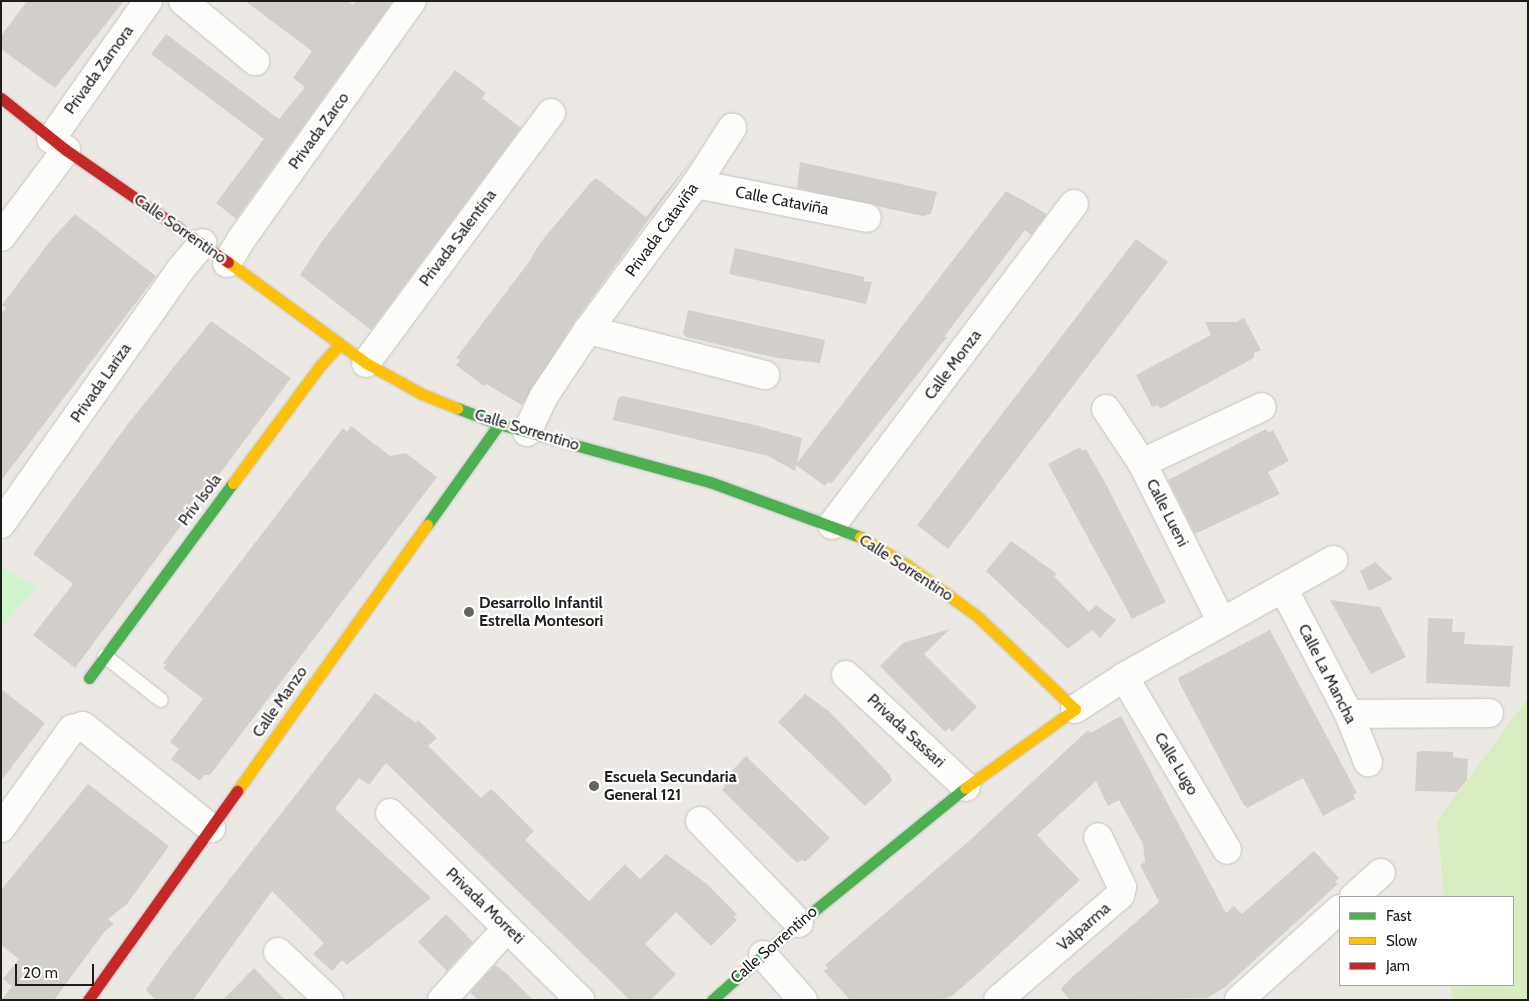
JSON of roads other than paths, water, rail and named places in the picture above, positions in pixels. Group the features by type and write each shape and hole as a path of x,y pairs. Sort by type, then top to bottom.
{"street":[{"name":"Privada Zamora","path":"1,237 148,1"},
{"path":"183,1 255,61"},
{"name":"Privada Zarco","path":"227,263 240,241 412,1"},
{"name":"Calle Sorrentino","path":"1,98 59,144 203,244 366,363 422,394 499,424 710,482 859,536 907,565 977,616 1075,708"},
{"name":"Privada Salentina","path":"366,363 551,113"},
{"name":"Privada Cataviña","path":"527,432 544,396 588,330 696,184 732,128"},
{"name":"Calle Cataviña","path":"696,184 867,218"},
{"name":"Calle Monza","path":"832,525 1074,204"},
{"name":"Privada Lariza","path":"1,524 180,270 203,244"},
{"path":"588,330 765,375"},
{"name":"Priv Isola","path":"89,678 319,367 340,344"},
{"path":"1142,464 1262,407"},
{"name":"Calle Lueni","path":"1106,409 1142,464 1221,621"},
{"name":"Calle Manzo","path":"88,1000 499,424"},
{"name":"Calle Sorrentino","path":"712,1000 799,923 966,787 1075,708 1124,677 1221,621 1333,560"},
{"name":"Calle La Mancha","path":"1283,588 1349,714 1368,762"},
{"name":"Privada Sassari","path":"846,675 966,787"},
{"name":"Calle Lugo","path":"1124,677 1227,850"},
{"path":"1349,714 1489,713"},
{"path":"1,828 72,729 83,726 211,828"},
{"name":"Privada Morreti","path":"390,813 580,1000"},
{"path":"700,821 799,923"},
{"name":"Valparma","path":"998,1000 1120,896 1122,887 1098,837"},
{"path":"1355,896 1381,873"},
{"path":"1239,1000 1339,910"},
{"path":"442,1000 507,928"},
{"path":"278,952 329,1000"},
{"path":"763,955 803,1000"}],"lane":[{"path":"105,656 161,700"}],"place":[{"name":"Desarrollo Infantil Estrella Montesori","path":"469,612"},
{"name":"Escuela Secundaria General 121","path":"594,786"}]}
